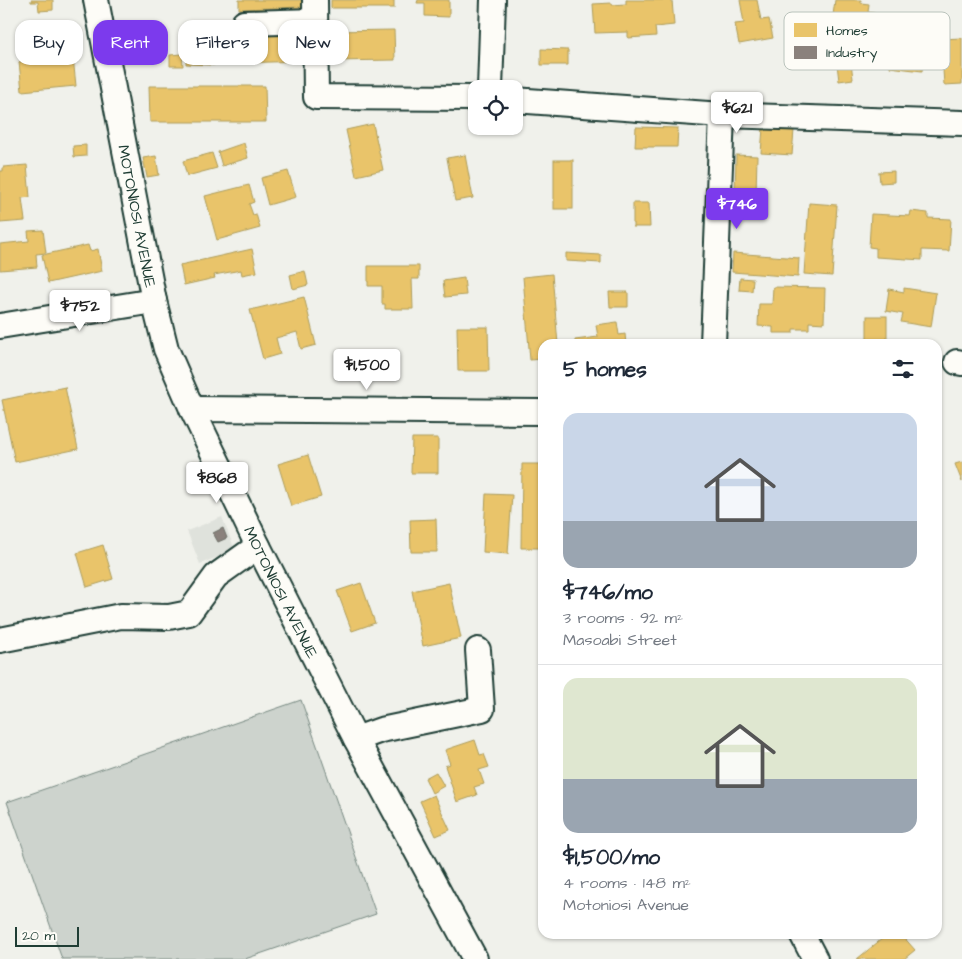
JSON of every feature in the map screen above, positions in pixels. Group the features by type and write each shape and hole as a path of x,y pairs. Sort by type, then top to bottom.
{"street":[{"name":"MOTONIOSI AVENUE","path":"96,0 154,301 166,349 192,409 258,546 356,739 474,959"},
{"path":"490,80 493,0"},
{"path":"262,20 315,11 316,97 468,98"},
{"path":"523,101 722,114 962,122"},
{"path":"714,339 722,114"},
{"path":"0,326 154,301"},
{"path":"192,409 538,412"},
{"path":"0,640 121,616 169,617 189,613 216,576 258,546"},
{"path":"356,739 380,730 482,709 478,650"},
{"path":"805,939 815,959"}],"shaded area":[{"path":"222,517 235,550 200,564 187,531"},
{"path":"301,700 376,914 245,959 62,959 7,802"}],"building: Homes":[{"path":"31,0 53,0 53,10 39,11 38,2 31,2"},
{"path":"239,0 303,0 304,7 239,9"},
{"path":"331,0 394,0 394,8 331,8"},
{"path":"418,0 449,0 449,17 425,16 425,3 417,3"},
{"path":"626,0 672,0 674,25 655,27 656,36 628,38 628,32 595,33 593,4 626,4"},
{"path":"740,0 757,0 761,20 769,19 773,38 739,44 735,24 744,23"},
{"path":"835,0 861,0 861,3 869,4 868,12 833,12"},
{"path":"394,30 395,60 349,61 349,31"},
{"path":"268,32 278,32 278,62 268,62"},
{"path":"962,38 962,84 944,85 943,70 950,70 950,39"},
{"path":"541,49 568,50 568,65 541,65"},
{"path":"178,54 178,65 183,66 170,66 170,55"},
{"path":"19,65 74,65 76,86 22,91"},
{"path":"838,70 852,70 853,79 839,81"},
{"path":"149,86 265,86 266,122 150,122"},
{"path":"373,124 383,170 356,176 346,130"},
{"path":"636,127 678,128 677,147 635,147"},
{"path":"763,128 794,130 792,155 761,153"},
{"path":"244,143 248,158 222,166 218,152"},
{"path":"86,145 86,156 74,157 73,146"},
{"path":"212,153 217,168 187,176 183,161"},
{"path":"465,155 473,198 455,201 447,158"},
{"path":"736,155 757,156 756,195 735,194"},
{"path":"156,156 159,175 147,177 143,158"},
{"path":"554,160 573,160 573,209 554,209"},
{"path":"27,165 30,197 22,198 25,221 0,223 0,171 3,171 3,167"},
{"path":"288,171 296,197 268,205 261,178"},
{"path":"894,171 894,182 880,183 879,172"},
{"path":"249,185 254,202 249,204 253,215 256,214 260,228 217,240 205,196"},
{"path":"633,203 649,203 650,227 633,227"},
{"path":"809,203 837,205 832,276 804,274"},
{"path":"911,211 928,213 928,218 951,219 949,251 922,250 922,260 876,257 876,248 869,247 871,214 910,216"},
{"path":"43,230 46,253 36,254 37,267 0,270 0,244 29,241 28,231"},
{"path":"88,245 90,251 98,249 102,271 48,283 42,255"},
{"path":"252,249 257,272 242,275 241,270 214,275 215,278 184,285 180,265"},
{"path":"566,253 601,255 601,263 566,261"},
{"path":"733,253 799,258 798,277 732,272"},
{"path":"368,266 419,266 419,279 412,279 413,309 385,309 385,304 382,304 382,286 368,286"},
{"path":"305,271 308,285 293,289 290,275"},
{"path":"552,274 558,339 538,339 538,359 530,360 523,277"},
{"path":"464,278 466,295 445,297 443,281"},
{"path":"740,278 753,279 752,291 739,290"},
{"path":"773,287 825,288 824,323 809,322 809,329 793,329 793,333 773,333 773,327 758,326 759,304 772,304"},
{"path":"904,288 936,293 931,327 901,322 903,314 886,311 889,289 904,292"},
{"path":"609,292 628,292 628,307 610,307"},
{"path":"304,297 316,345 301,349 297,332 276,338 280,354 263,359 250,310"},
{"path":"867,316 887,316 887,339 867,339"},
{"path":"617,322 619,335 625,334 626,339 583,339 598,337 596,325"},
{"path":"457,327 488,327 489,371 458,371"},
{"path":"65,387 78,449 15,462 2,400"},
{"path":"412,438 438,438 438,473 411,473"},
{"path":"308,455 321,497 291,506 278,464"},
{"path":"962,462 962,482 955,464"},
{"path":"522,464 538,464 538,548 521,548"},
{"path":"486,494 512,495 508,554 483,552"},
{"path":"436,519 437,552 411,552 410,520"},
{"path":"103,545 113,579 87,587 77,553"},
{"path":"361,583 375,623 352,631 337,591"},
{"path":"449,583 461,638 423,646 412,591"},
{"path":"475,740 480,755 484,754 489,767 479,770 484,784 474,787 477,795 457,802 445,766 450,764 445,750"},
{"path":"436,772 444,786 432,793 425,778"},
{"path":"434,795 450,830 436,836 420,801"},
{"path":"882,939 905,939 915,950 904,959 857,959"}],"building: Industry":[{"path":"223,528 227,538 218,542 213,533"}]}
